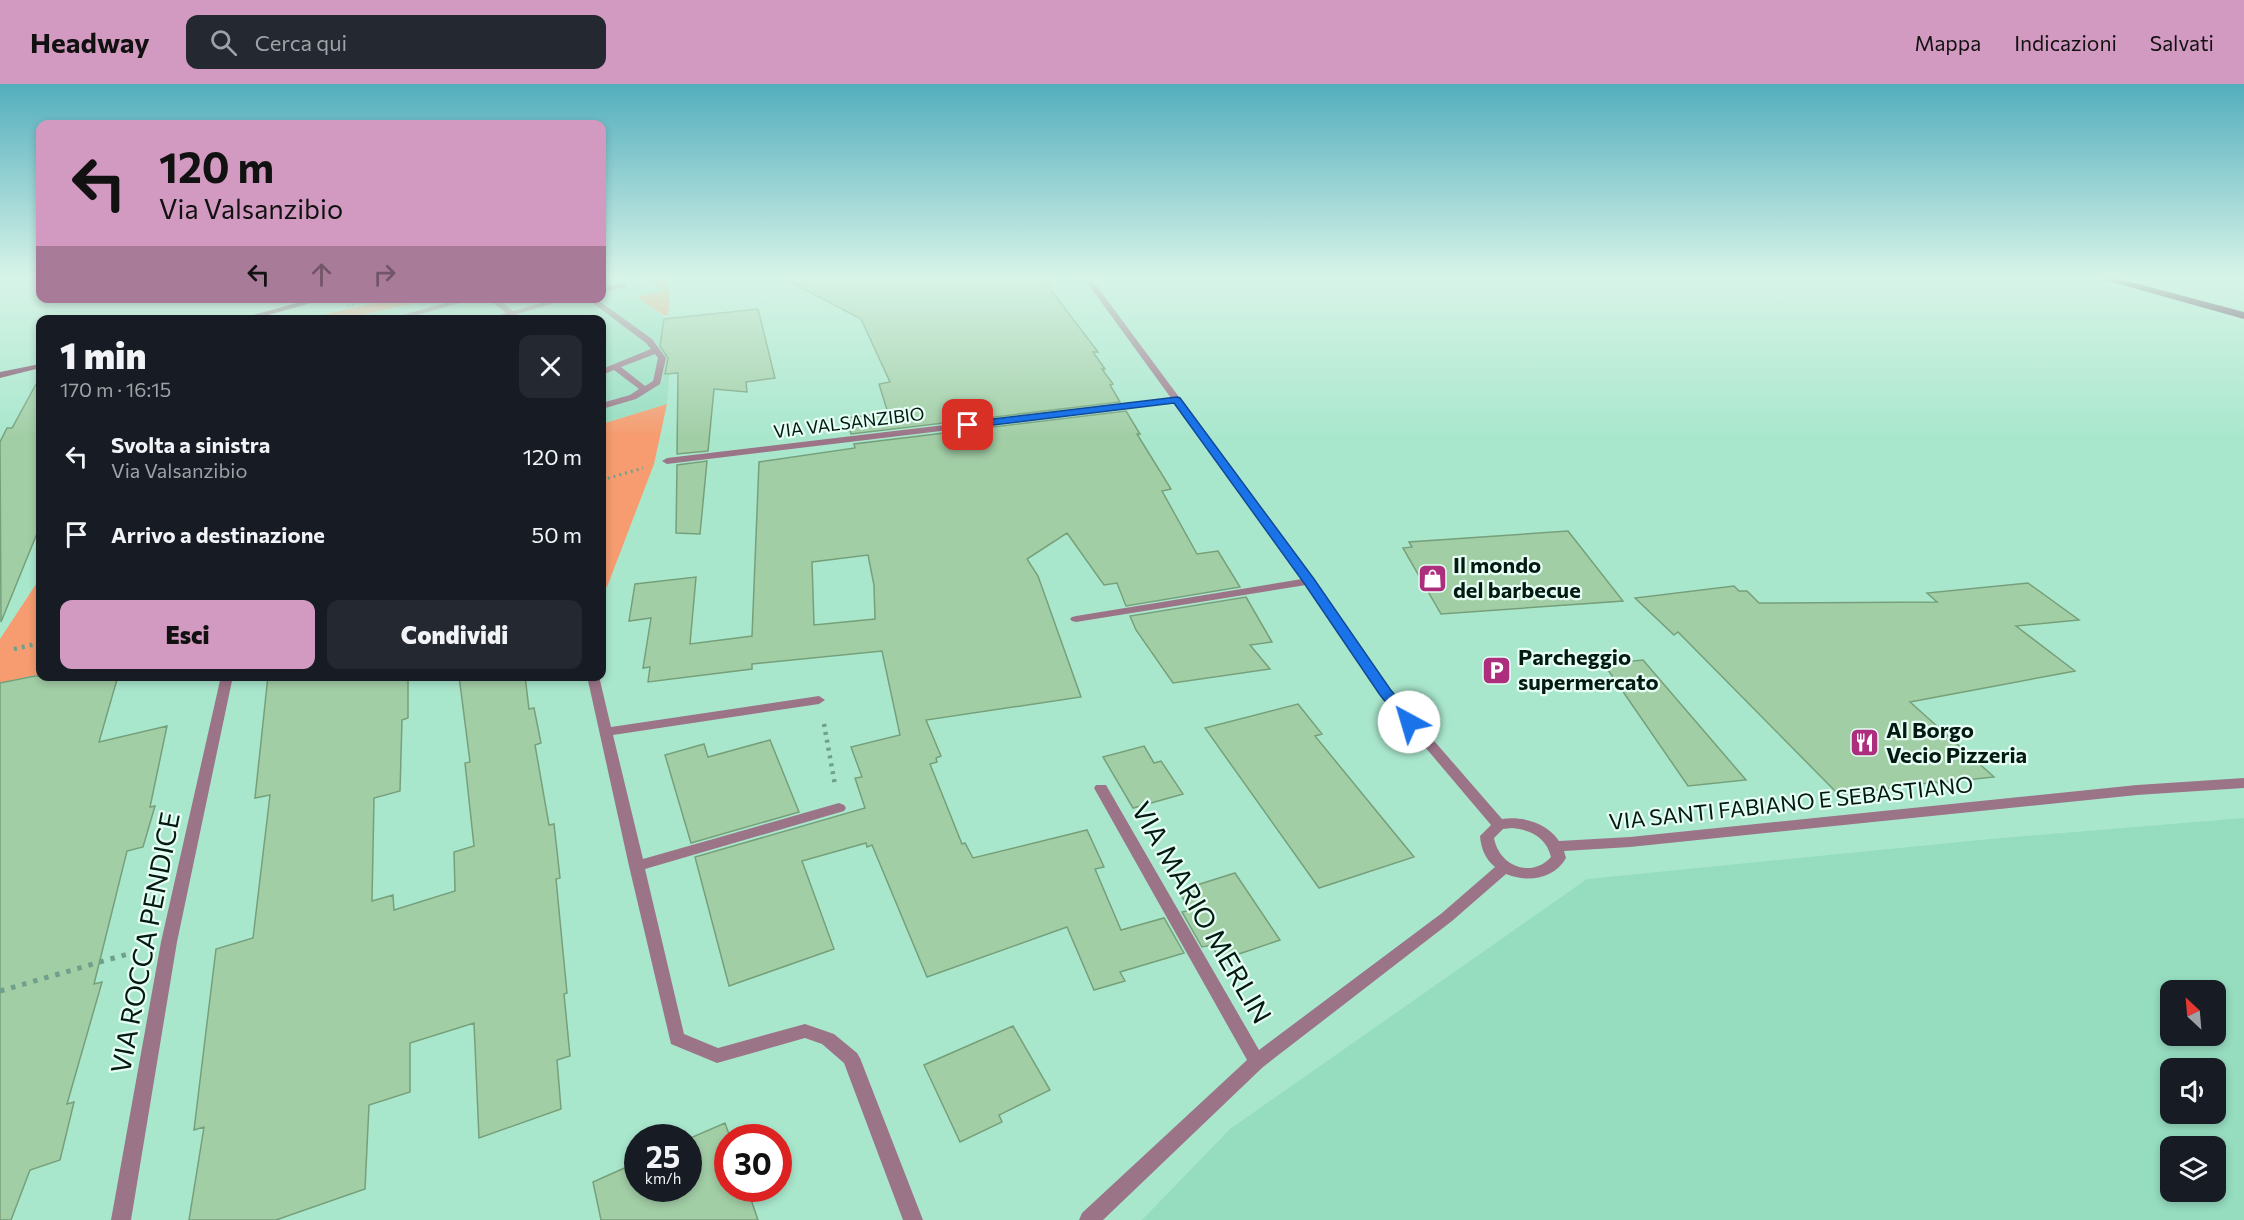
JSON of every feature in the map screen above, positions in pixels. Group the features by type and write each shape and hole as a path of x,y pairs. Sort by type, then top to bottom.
{"main road":[{"path":"0,375 36,367"}],"street":[{"path":"606,405 646,390 657,382 662,358 649,340 636,330"},
{"path":"1125,330 1310,581 1385,692 1499,825"},
{"path":"606,371 657,350"},
{"path":"616,368 646,390"},
{"name":"VIA VALSANZIBIO","path":"667,461 1177,400"},
{"path":"1076,619 1310,581"},
{"name":"VIA ROCCA PENDICE","path":"121,1220 169,942 226,681"},
{"path":"594,681 608,732 636,866 677,1039 717,1056 805,1031 828,1039 851,1058 913,1220"},
{"path":"608,732 819,700"},
{"name":"VIA SANTI FABIANO E SEBASTIANO","path":"1557,846 1653,839 2137,790 2244,783"},
{"name":"VIA MARIO MERLIN","path":"1101,788 1257,1062"},
{"path":"636,866 839,808"},
{"path":"1525,824 1550,837 1557,846 1559,858 1553,868 1539,874 1522,874 1504,867 1495,860 1486,844 1487,836 1499,825 1525,824"},
{"name":"VIA MARIO MERLIN","path":"1089,1220 1257,1062 1447,917 1504,867"}],"path":[{"path":"606,479 667,461"},
{"path":"14,649 36,644"},
{"path":"819,700 839,808"},
{"path":"0,991 169,942"}],"shaded area":[{"path":"606,330 669,330 672,336 667,404 606,423"},
{"path":"667,404 654,464 607,587 606,587 606,423"},
{"path":"36,584 36,675 0,683 0,639"},
{"path":"2244,818 2244,1220 1142,1220 1230,1129 1587,879 1990,839"}],"building":[{"path":"662,330 763,330 775,378 746,382 747,392 714,389 708,451 677,454 678,373 665,374 668,358 660,346"},
{"path":"866,330 1081,330 1098,352 1093,352 1105,369 1102,369 1113,384 1110,385 1120,402 851,434 846,418 888,413 879,384 890,382"},
{"path":"36,384 36,536 1,622 0,442 7,428 12,428"},
{"path":"1126,411 1140,434 1137,434 1171,489 1162,491 1197,554 1218,551 1240,587 1126,606 1117,583 1104,585 1067,533 1027,559 1038,576 1081,697 926,720 941,756 936,758 937,762 930,764 962,844 965,843 973,858 1087,830 1104,867 1095,869 1121,930 1164,918 1184,953 1120,972 1125,981 1094,990 1067,927 927,977 872,845 867,847 866,843 802,861 834,949 729,986 695,857 865,808 855,778 862,777 851,747 900,735 882,651 752,664 752,669 648,682 650,667 643,668 651,618 629,621 635,584 696,577 690,644 752,636 759,462 855,448 854,444","holes":["868,555 874,585 875,619 814,625 812,562"]},
{"path":"707,461 700,534 676,533 677,465"},
{"path":"1568,531 1623,601 1441,614 1403,548 1412,547 1409,542"},
{"path":"2028,583 2079,620 2016,626 2075,671 1910,702 1994,777 1839,795 1678,632 1674,635 1635,598 1734,586 1739,591 1747,591 1759,603 1937,602 1927,593"},
{"path":"1246,597 1272,642 1250,645 1270,669 1173,683 1136,630 1130,616"},
{"path":"1643,660 1746,780 1688,786 1604,664"},
{"path":"35,676 36,681 117,681 99,742 167,726 150,807 155,806 143,847 127,851 94,984 102,982 67,1104 74,1102 60,1160 30,1170 11,1220 0,1220 0,683"},
{"path":"267,681 408,681 408,718 402,720 400,791 374,798 372,901 393,895 394,910 455,891 454,852 474,846 465,763 470,762 460,681 526,681 529,709 534,708 541,743 535,745 549,825 554,824 560,878 556,879 567,993 564,994 570,1056 557,1060 561,1109 479,1138 474,1023 410,1043 410,1092 369,1105 365,1189 276,1220 189,1220 204,1127 194,1130 216,949 253,938 270,795 255,798"},
{"path":"1298,704 1322,734 1315,736 1414,857 1319,888 1205,728"},
{"path":"770,740 799,812 691,843 665,755 704,744 708,757"},
{"path":"1144,746 1154,763 1161,761 1183,794 1133,808 1103,757"},
{"path":"1235,873 1280,940 1221,960 1211,945 1202,947 1182,912 1191,910 1178,891"},
{"path":"1013,1026 1050,1090 999,1115 1002,1122 960,1142 924,1065"},
{"path":"714,1128 714,1202 752,1202 758,1220 601,1220 593,1182 624,1168 624,1202 702,1202 702,1133"}],"place":[{"name":"Il mondo del barbecue","path":"1432,578"},
{"name":"Parcheggio supermercato","path":"1497,670"},
{"name":"Al Borgo Vecio Pizzeria","path":"1865,743"}],"route":[{"path":"968,425 1177,400 1310,581 1385,692 1409,722"}]}
